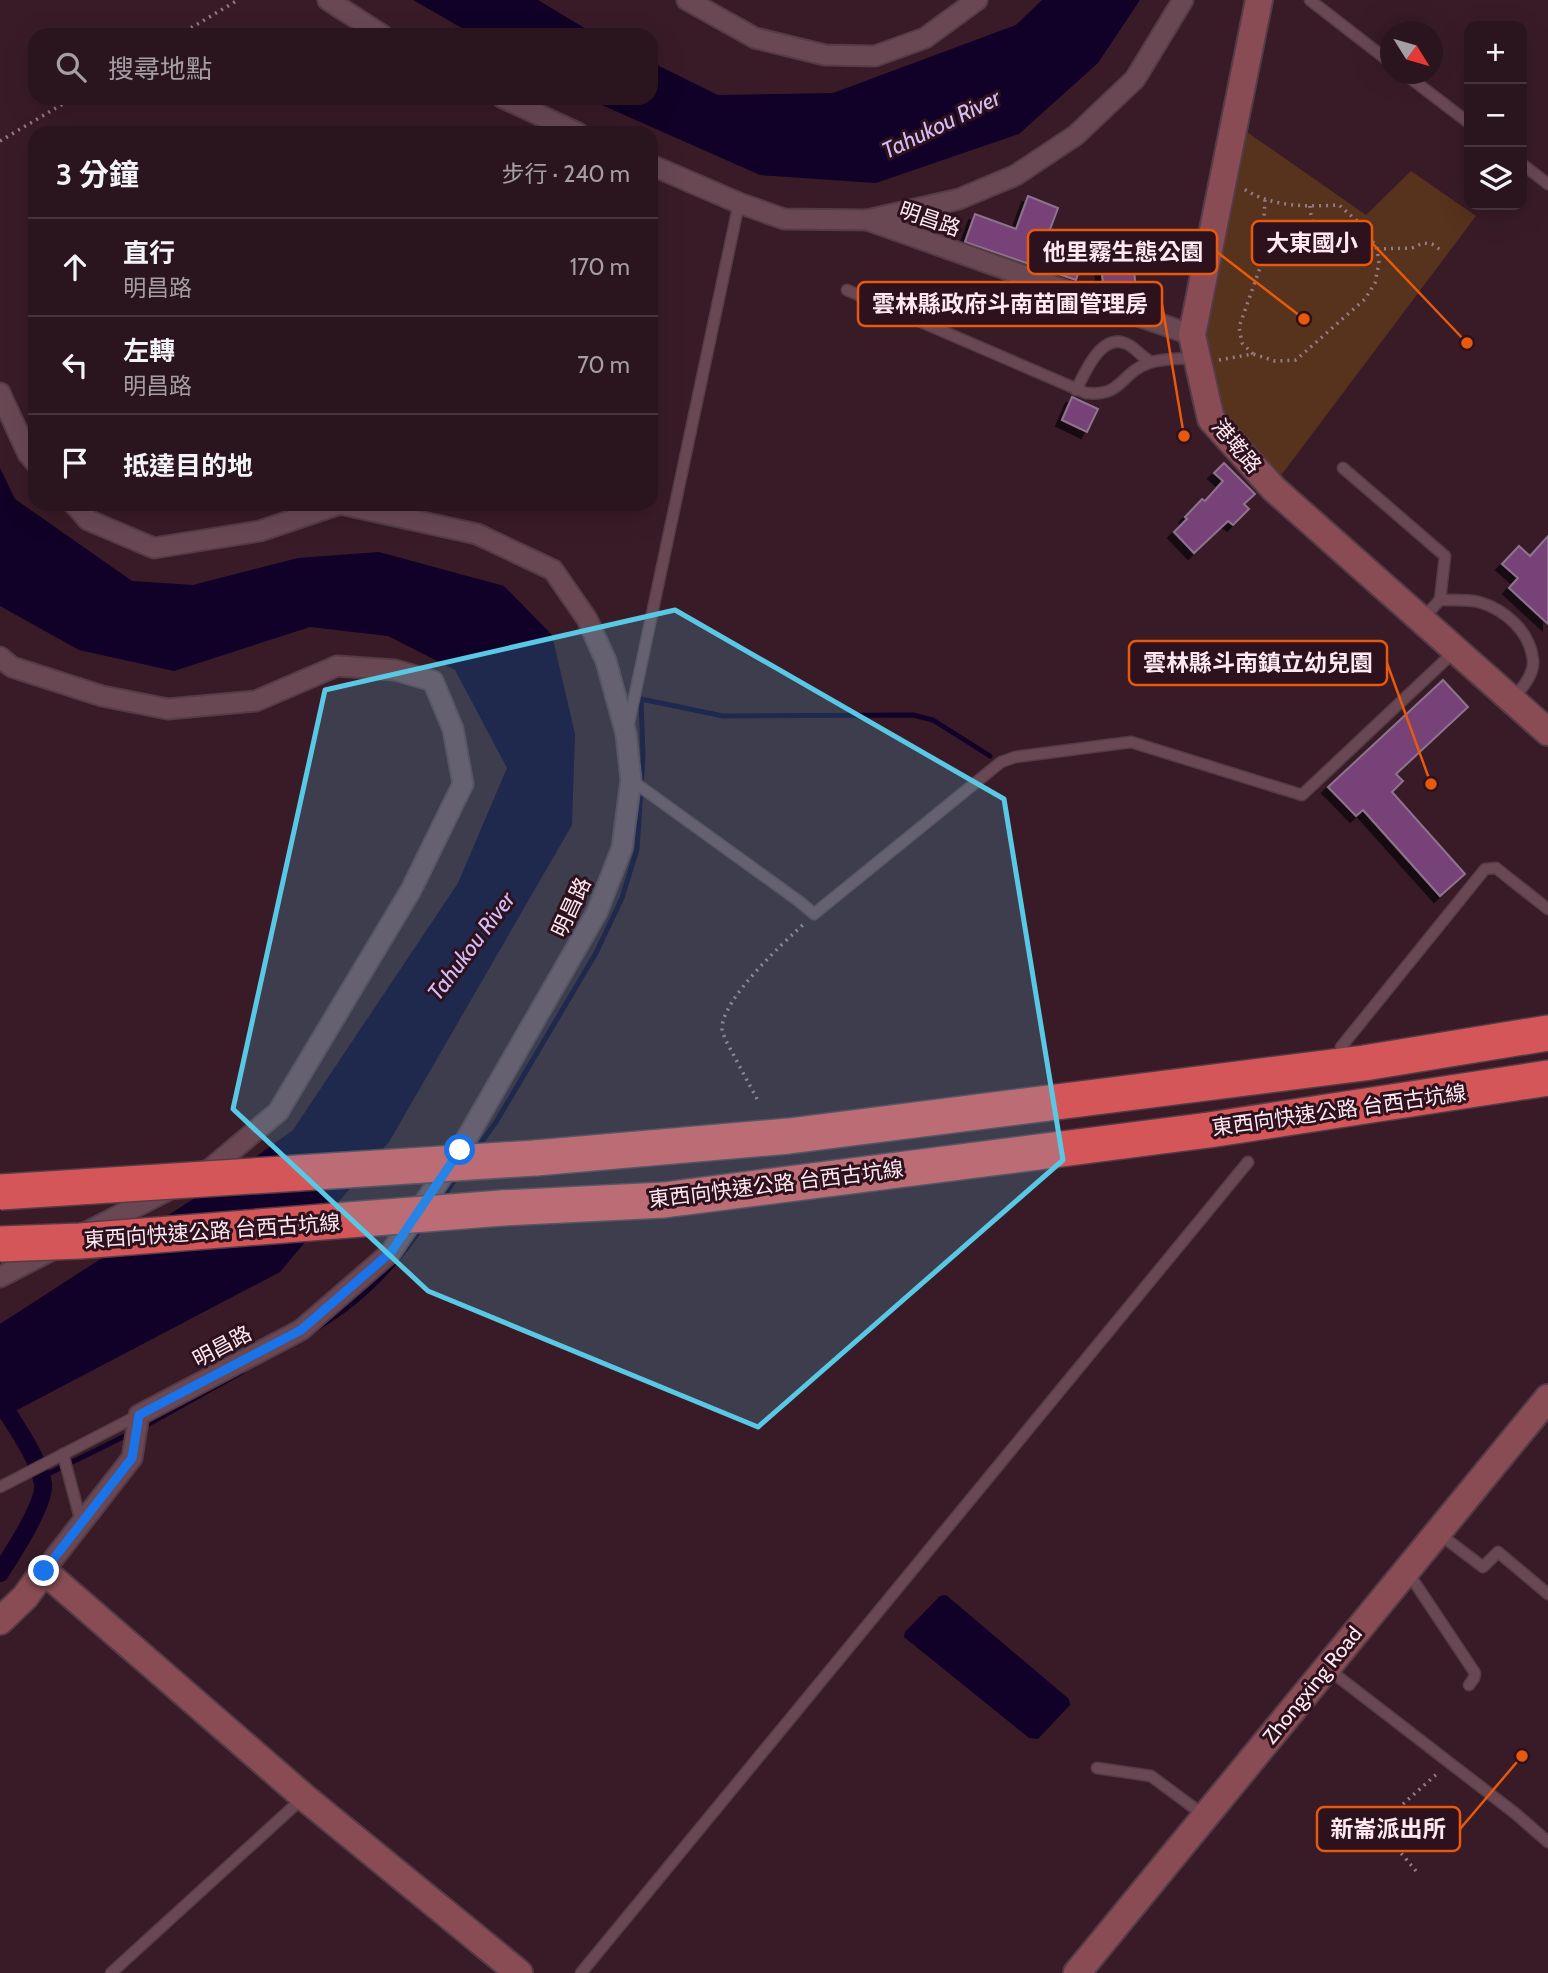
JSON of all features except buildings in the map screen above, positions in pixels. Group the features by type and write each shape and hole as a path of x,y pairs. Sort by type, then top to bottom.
{"highway":[{"name":"東西向快速公路 台西古坑線","path":"0,1192 535,1158 816,1132 1364,1063 1548,1033"},
{"name":"東西向快速公路 台西古坑線","path":"0,1244 80,1241 502,1208 664,1200 1209,1130 1548,1078"}],"street":[{"path":"328,0 371,28"},
{"path":"687,0 755,38 825,55 875,55 925,38 977,0"},
{"path":"867,220 959,199 1016,175 1076,135 1135,79 1183,0"},
{"name":"港墘路","path":"1259,0 1224,175 1194,352 1211,419 1274,489 1548,732"},
{"path":"518,105 563,126"},
{"name":"明昌路","path":"658,168 784,219 867,220 1194,352"},
{"path":"0,393 28,454"},
{"name":"明昌路","path":"80,511 88,520 154,548 260,531 322,511"},
{"name":"明昌路","path":"138,1425 301,1330 391,1252 460,1150 597,912 622,848 631,780 626,734 606,661 592,629 552,570 477,534 368,511"},
{"path":"0,657 12,667 102,696 168,709 256,701 337,666 395,670 433,681 453,729 463,784 411,890 278,1112 210,1169 0,1277"},
{"name":"Zhongxing Road","path":"1077,1973 1548,1398"},
{"path":"0,1621 25,1597 132,1458 138,1425"},
{"path":"44,1571 304,1797 519,1973"}],"lane":[{"path":"1310,0 1380,54"},
{"path":"1418,84 1464,119"},
{"path":"1527,168 1548,184"},
{"path":"626,734 739,203"},
{"path":"848,290 1076,390 1097,394 1110,391 1124,383 1136,369 1151,362 1194,352"},
{"path":"1076,390 1093,357 1105,346 1119,342 1130,345 1138,355 1151,362"},
{"path":"1343,468 1445,556 1440,600 1422,619"},
{"path":"1440,600 1477,601 1498,610 1522,629 1534,662 1525,685 1512,699"},
{"path":"631,780 800,902 814,915 1001,762 1015,757 1131,742 1303,795 1456,650"},
{"path":"1341,1047 1485,869 1496,868 1548,909"},
{"path":"581,1973 1248,1162"},
{"path":"0,1487 63,1454 138,1425"},
{"path":"63,1454 82,1526"},
{"path":"1438,1532 1483,1567 1498,1552 1548,1594"},
{"path":"1406,1571 1475,1673 1469,1685"},
{"path":"1327,1668 1516,1814 1548,1842"},
{"path":"1097,1768 1151,1776 1205,1816"},
{"path":"111,1973 304,1797"}],"path":[{"path":"191,28 238,0"},
{"path":"0,141 61,105"},
{"path":"1194,352 1253,354 1275,361 1296,360 1365,299 1375,283 1377,273 1377,249 1365,228 1339,205 1310,206 1265,200 1224,175"},
{"path":"1253,354 1242,343 1239,327 1261,265 1265,200"},
{"path":"1310,206 1312,226 1319,236 1331,243 1345,241 1365,228"},
{"path":"1377,249 1412,248 1423,243 1432,244 1443,251"},
{"path":"757,1099 722,1028 728,1010 758,966 814,915"},
{"path":"1416,1871 1385,1835 1394,1812 1448,1763"}],"highlighted area":[{"path":"675,610 1004,799 1063,1160 758,1427 428,1291 233,1109 325,690"}],"shaded area":[{"path":"1244,130 1366,215 1411,171 1476,216 1279,478 1221,414 1206,345 1212,293"}],"water":[{"path":"413,0 538,0 584,28 462,28"},
{"name":"Tahukou River","path":"1042,0 1140,0 1098,63 1019,134 876,183 760,175 658,130 658,126 649,126 602,105 658,105 658,65 718,95 833,93 1016,25"},
{"name":"Tahukou River","path":"0,468 15,499 28,508 28,511 32,511 132,581 193,585 298,558 379,552 504,586 552,635 575,734 572,825 389,1142 280,1272 0,1419 0,1324 235,1172 293,1130 458,883 507,768 455,670 388,636 310,627 174,671 79,650 0,606"},
{"path":"946,1595 1069,1699 1070,1705 1038,1739 1029,1738 904,1637 905,1632 940,1596"}],"waterway":[{"path":"478,1147 496,1122 596,953 622,898 637,849 643,756 641,699 723,716 913,715 933,720 990,756"},
{"path":"442,1199 458,1175"},
{"path":"317,1328 362,1296 400,1257 422,1227"},
{"path":"143,1427 242,1372"},
{"path":"0,1401 31,1452 43,1484 39,1504 0,1573"},
{"path":"40,1478 131,1433"}],"place":[{"name":"他里霧生態公園","path":"1304,319"},
{"name":"大東國小","path":"1467,343"},
{"name":"雲林縣政府斗南苗圃管理房","path":"1184,436"},
{"name":"雲林縣斗南鎮立幼兒園","path":"1431,784"},
{"name":"新崙派出所","path":"1522,1756"}],"route":[{"path":"44,1571 82,1526 132,1458 139,1415 301,1330 391,1252 460,1150"}]}
